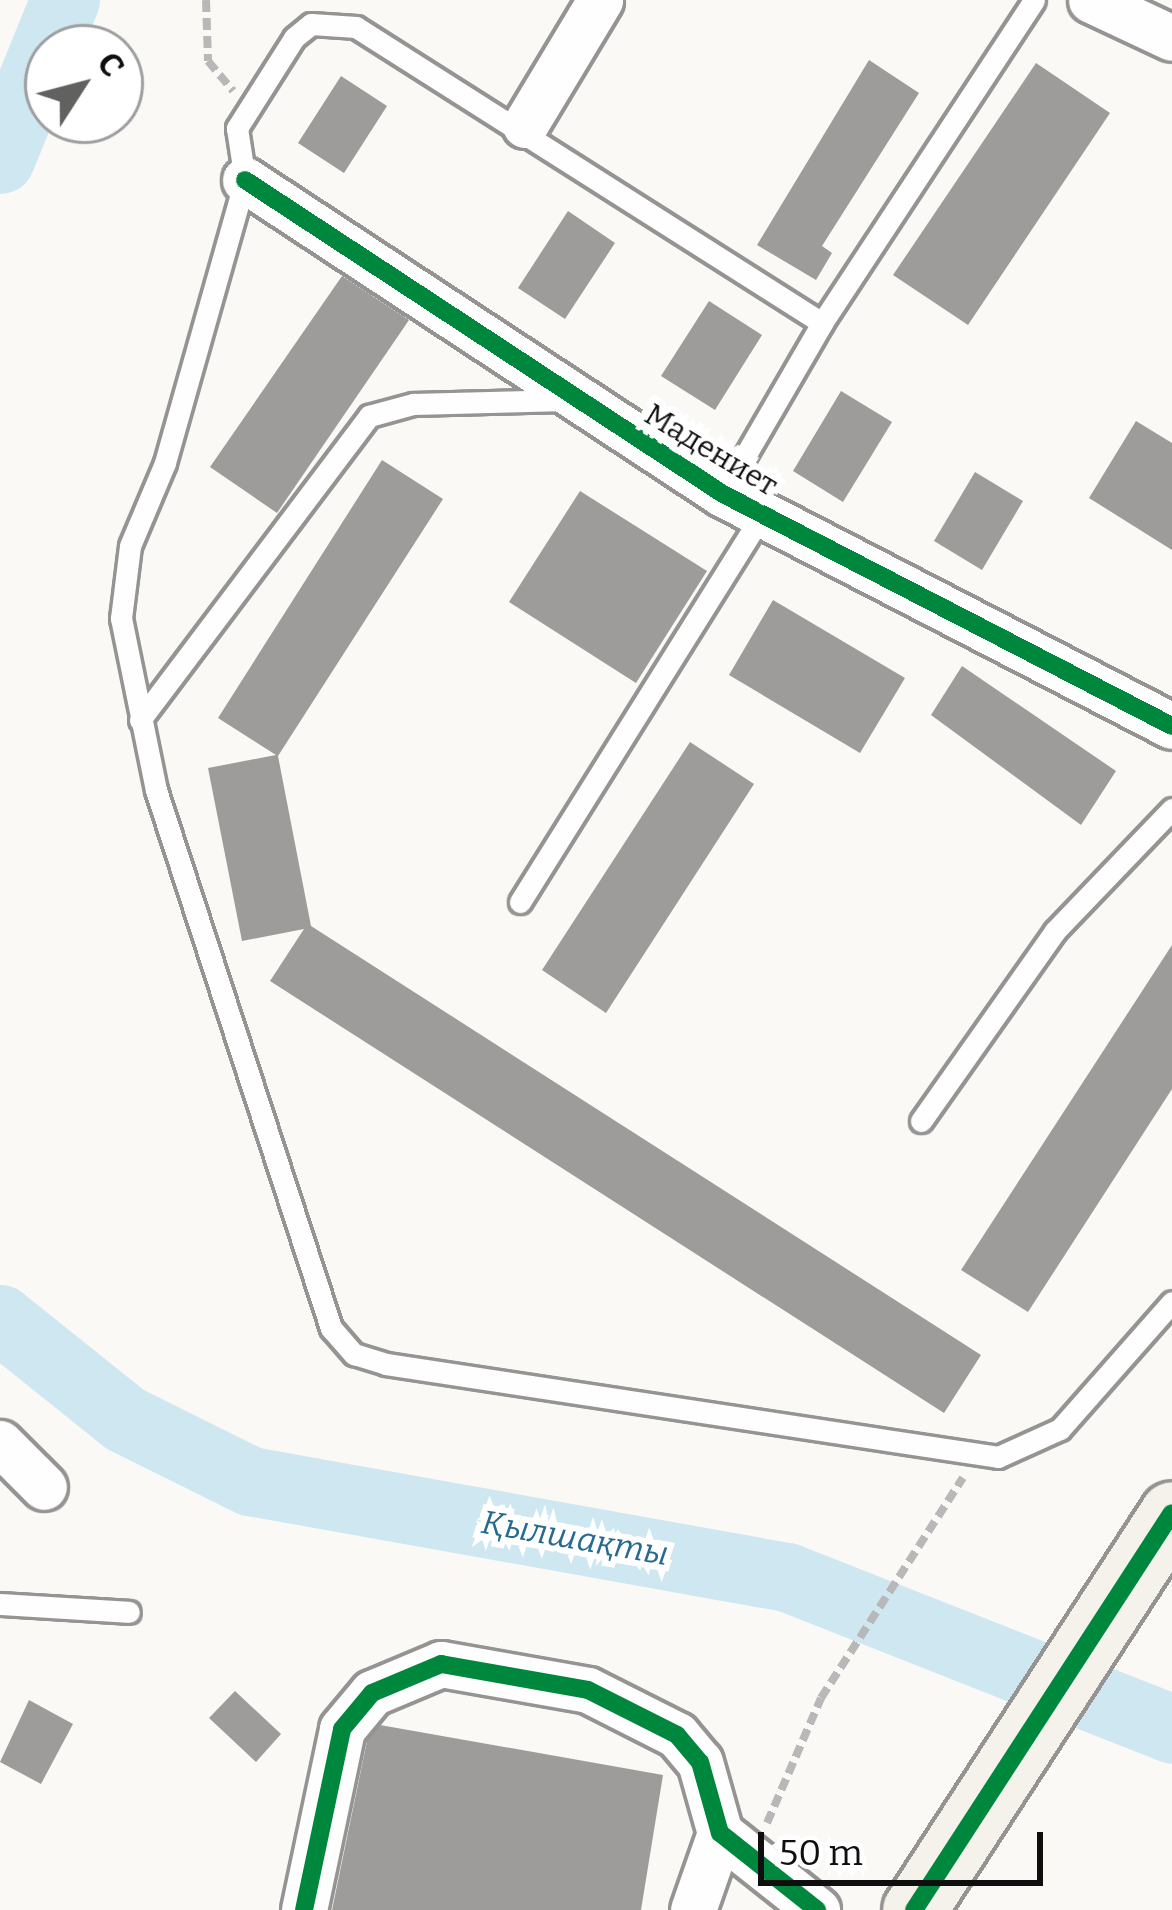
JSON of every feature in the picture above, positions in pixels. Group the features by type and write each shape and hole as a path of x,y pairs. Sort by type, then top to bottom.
{"street":[{"path":"525,125 600,0"},
{"path":"1090,0 1172,38"},
{"name":"Мадениет","path":"245,180 572,400 742,505 1172,726"},
{"path":"0,1443 44,1487"},
{"path":"914,1910 1172,1513"},
{"path":"304,1910 342,1729 372,1693 441,1664 588,1690 677,1735 700,1762 735,1849 817,1910"},
{"path":"693,1910 735,1849"}],"lane":[{"path":"520,902 742,505 822,323 1034,0"},
{"path":"822,323 525,125 332,20 293,38 245,106 236,128 245,180 121,584 140,720 340,1344 386,1364 976,1456 1028,1452 1060,1429 1172,1302"},
{"path":"140,720 369,416 413,404 572,400"},
{"path":"921,1121 1055,931 1172,808"},
{"path":"0,1604 129,1612"}],"path":[{"path":"206,0 208,62 245,106"},
{"path":"735,1849 821,1698 976,1456"}],"building":[{"path":"869,60 919,93 822,246 832,253 816,280 757,245"},
{"path":"1036,63 1110,113 968,325 893,275"},
{"path":"341,76 387,106 344,173 298,143"},
{"path":"568,211 615,243 565,319 518,288"},
{"path":"342,276 409,320 277,513 210,467"},
{"path":"709,301 762,335 715,410 661,376"},
{"path":"841,391 892,422 843,502 793,471"},
{"path":"1136,421 1172,443 1172,550 1089,498"},
{"path":"382,460 443,499 278,756 311,926 981,1355 944,1413 270,981 304,929 242,941 208,768 276,755 218,718"},
{"path":"975,472 1023,501 982,570 934,541"},
{"path":"580,491 707,571 636,683 509,602"},
{"path":"773,600 905,678 860,753 729,675"},
{"path":"962,666 1116,771 1081,825 931,715"},
{"path":"690,742 754,784 606,1013 542,970"},
{"path":"1172,945 1172,1089 1028,1312 961,1270"},
{"path":"235,1691 281,1734 256,1762 209,1718"},
{"path":"29,1700 73,1724 41,1784 0,1762"},
{"path":"380,1725 663,1775 641,1910 332,1910 367,1741"}],"waterway":[{"name":"Қылшақты","path":"0,159 65,0"},
{"name":"Қылшақты","path":"0,1319 125,1419 250,1481 787,1577 1172,1729"}],"cycle path":[{"path":"245,180 723,494 1172,726"},
{"path":"914,1910 1172,1513"},
{"path":"304,1910 342,1729 372,1693 441,1664 588,1690 677,1735 700,1762 720,1833 817,1910"}]}
